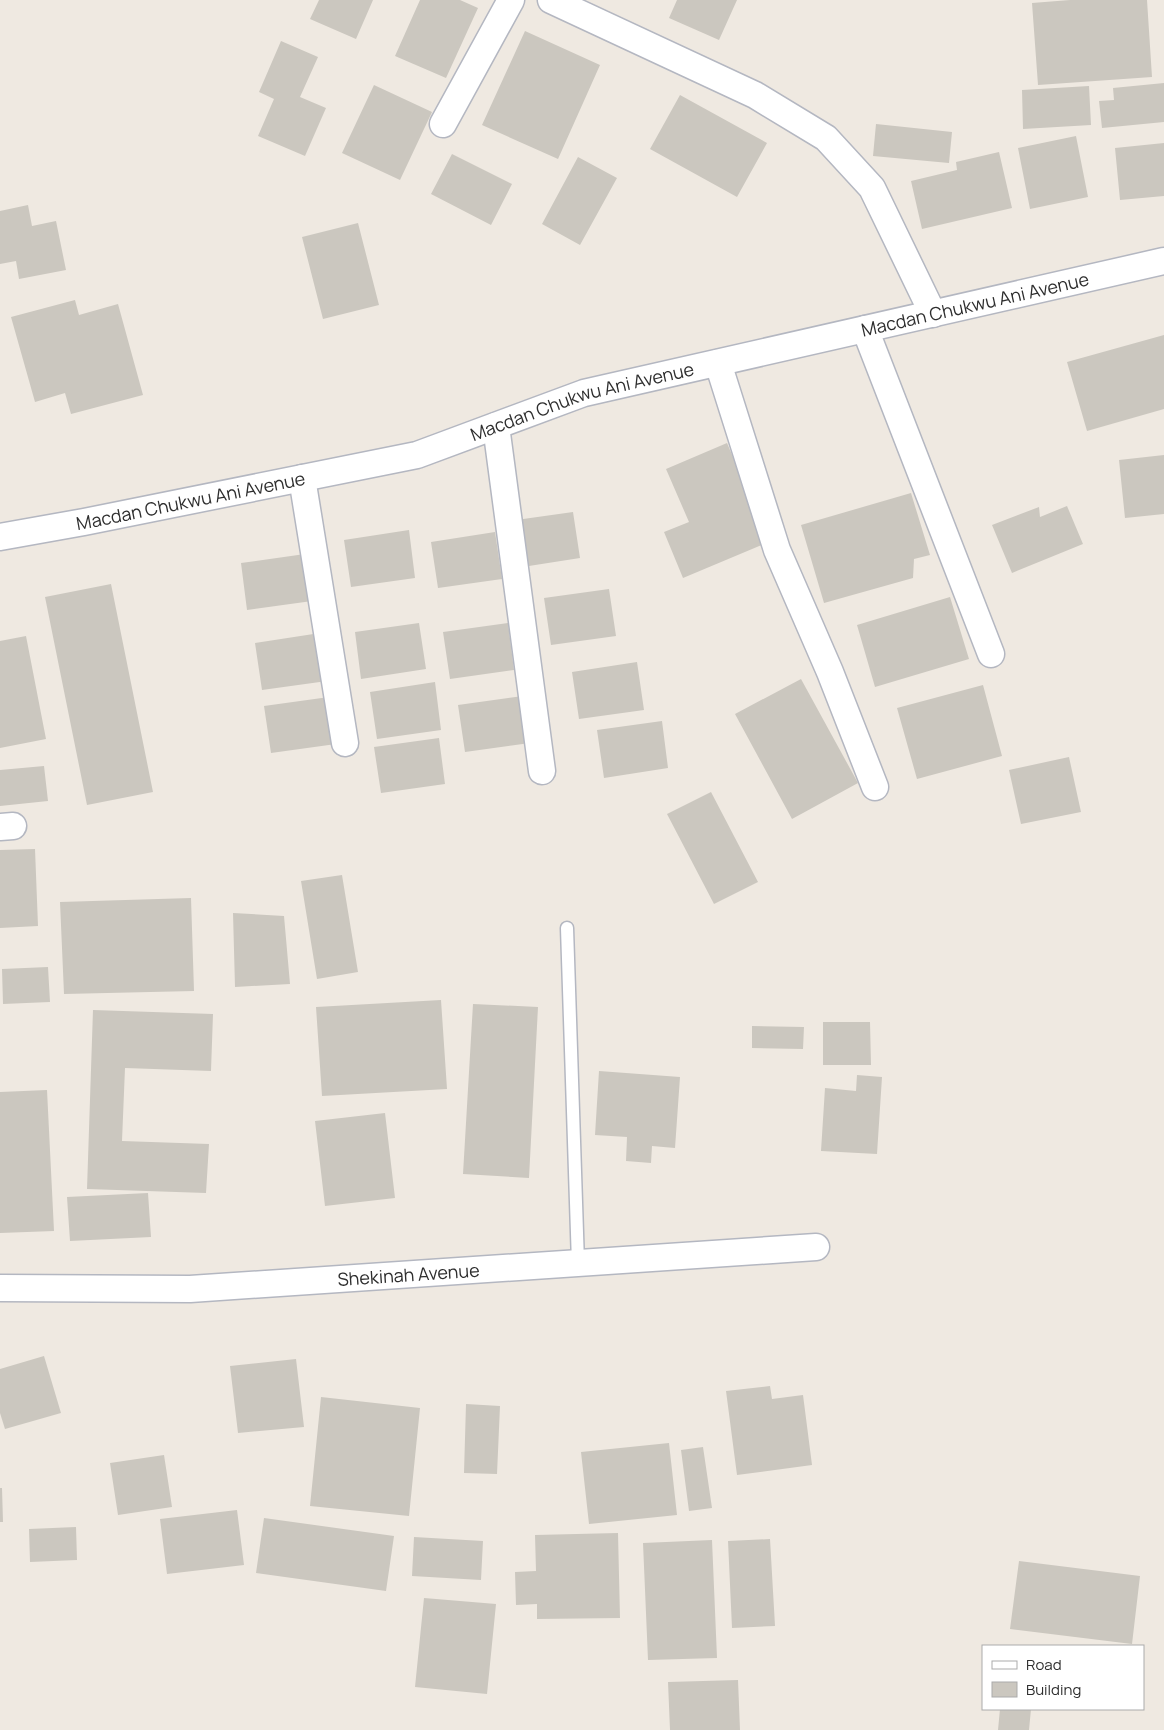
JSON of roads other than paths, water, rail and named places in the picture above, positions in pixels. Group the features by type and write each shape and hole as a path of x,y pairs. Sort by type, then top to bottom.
{"street":[{"path":"443,124 511,0"},
{"path":"550,0 755,95 826,138 872,188 933,314"},
{"name":"Macdan Chukwu Ani Avenue","path":"0,537 417,455 584,394 1164,261"},
{"path":"864,329 991,654"},
{"path":"718,363 777,550 830,672 875,787"},
{"path":"496,426 542,771"},
{"path":"302,478 346,743"},
{"name":"Shekinah Avenue","path":"0,1288 190,1289 816,1247"}],"lane":[{"path":"567,928 578,1263"}]}
